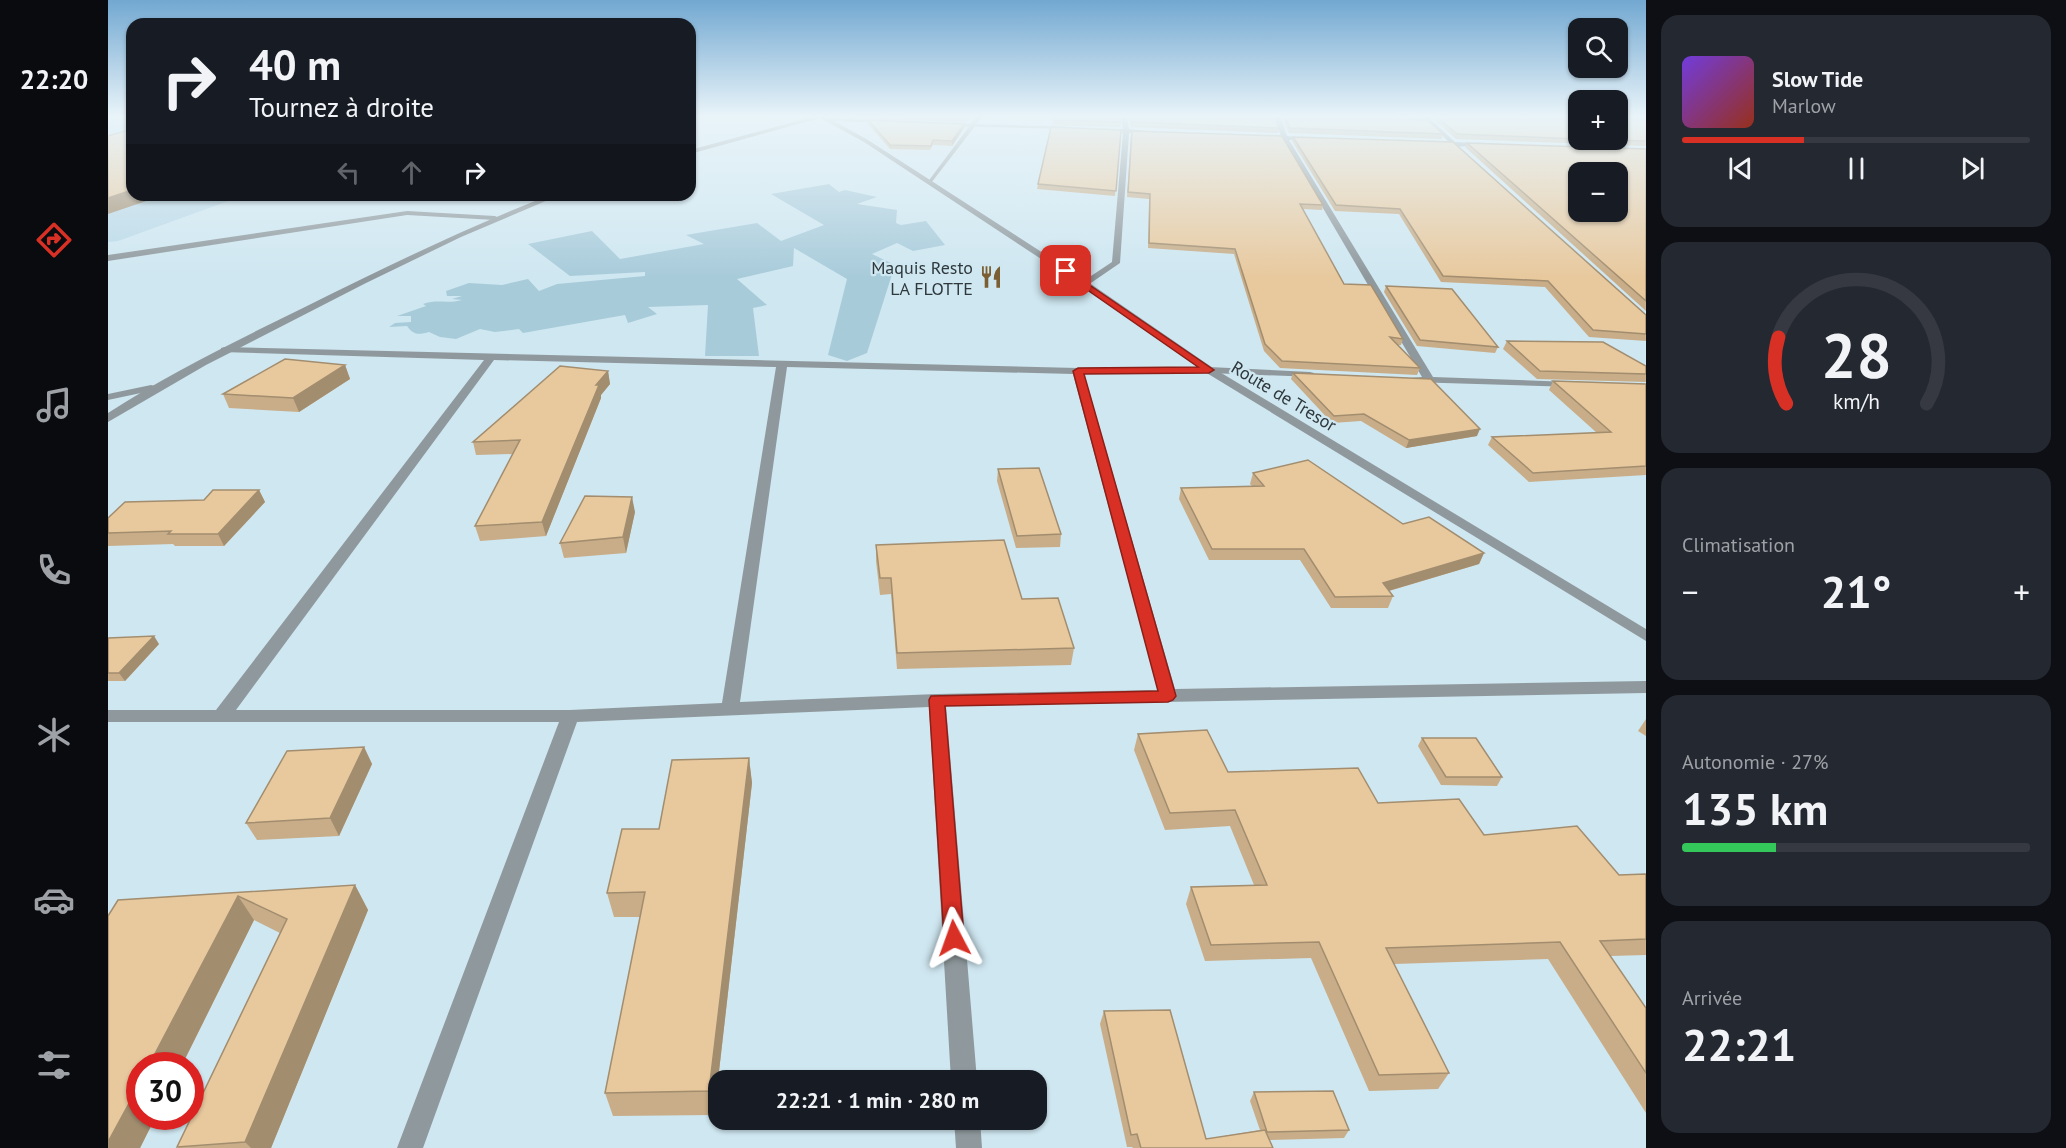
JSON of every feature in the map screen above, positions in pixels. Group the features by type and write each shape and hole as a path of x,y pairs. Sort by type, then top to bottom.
{"street":[{"path":"904,170 1209,370"},
{"name":"Route de Tresor","path":"909,170 1085,284 1209,370 1646,636"},
{"path":"929,182 939,170"},
{"path":"1085,284 1116,263 1123,170"},
{"path":"1304,170 1430,381"},
{"path":"108,418 151,388 225,350 425,250 495,218 540,201"},
{"path":"108,258 407,213 495,218"},
{"path":"225,350 1078,371 1209,370 1325,376"},
{"path":"221,716 491,357"},
{"path":"730,709 782,364"},
{"path":"1078,371 1168,696"},
{"path":"1407,380 1578,386"},
{"path":"108,397 151,388"},
{"path":"108,716 570,716 937,700 1646,687"},
{"path":"937,700 963,1070"},
{"path":"410,1148 570,716"},
{"path":"968,1130 969,1148"}],"shaded area":[{"path":"108,170 126,170 126,201 228,201 118,241 108,242"},
{"path":"829,184 839,192 845,190 877,197 857,204 897,210 896,223 901,225 926,221 945,245 913,251 897,243 872,254 895,265 867,353 847,361 828,355 847,279 794,248 793,266 737,279 767,305 753,308 759,356 705,356 708,305 648,307 657,314 628,323 625,315 523,333 519,329 495,332 480,329 456,339 440,337 429,332 416,334 407,326 389,327 395,323 411,322 411,316 397,316 426,306 423,304 462,300 452,299 462,296 447,296 446,291 469,283 502,285 528,279 539,291 557,284 645,276 645,272 570,276 528,244 592,231 620,259 704,244 686,235 757,223 781,241 824,225 771,194"}],"building":[{"path":"108,170 126,170 126,192 108,198"},
{"path":"1041,170 1118,170 1116,191 1038,184"},
{"path":"1129,170 1302,170 1323,205 1300,204 1344,284 1371,285 1403,339 1390,337 1420,368 1282,361 1265,344 1235,249 1149,243 1150,194 1128,192"},
{"path":"1314,170 1484,170 1646,315 1646,334 1593,330 1548,281 1443,276 1400,209 1336,205"},
{"path":"1497,170 1568,170 1568,222 1628,222 1628,170 1646,170 1646,301"},
{"path":"1386,286 1452,289 1498,347 1420,340"},
{"path":"1507,341 1603,342 1646,366 1646,374 1540,371"},
{"path":"285,359 345,365 293,398 223,394"},
{"path":"560,366 608,371 596,385 599,385 542,522 475,526 520,440 473,442"},
{"path":"1293,373 1431,379 1480,429 1409,440 1364,414 1334,416"},
{"path":"1553,381 1646,384 1646,466 1533,473 1492,437 1611,432"},
{"path":"1308,460 1403,524 1429,517 1484,553 1383,583 1393,596 1335,597 1304,549 1212,549 1181,488 1264,486 1253,473"},
{"path":"1039,468 1061,534 1017,536 998,469"},
{"path":"213,490 259,490 218,534 168,534 171,531 108,533 108,518 125,502 204,500"},
{"path":"585,496 632,497 623,537 560,543"},
{"path":"1004,540 1022,599 1058,598 1074,648 897,653 891,578 880,578 876,545"},
{"path":"154,636 119,673 108,673 108,638"},
{"path":"1207,730 1228,772 1358,768 1378,803 1459,799 1484,835 1577,826 1619,875 1646,874 1646,939 1600,941 1646,1008 1646,1073 1560,942 1386,948 1449,1073 1379,1075 1319,942 1211,945 1191,887 1267,885 1235,810 1170,813 1138,734"},
{"path":"1422,738 1476,738 1502,777 1446,777"},
{"path":"364,747 330,818 246,823 287,751"},
{"path":"749,758 712,1070 708,1070 708,1091 605,1093 645,892 607,893 622,829 659,829 672,760"},
{"path":"355,885 245,1142 177,1147 185,1130 204,1130 204,1091 287,919 238,896 156,1052 126,1052 126,1109 108,1142 108,916 118,900"},
{"path":"1170,1010 1206,1139 1265,1130 1273,1148 1141,1148 1137,1134 1131,1135 1104,1011"},
{"path":"1333,1091 1349,1130 1267,1132 1254,1092"}],"place":[{"name":"Maquis Resto LA FLOTTE","path":"991,277"}],"route":[{"path":"954,938 937,700 1168,696 1078,371 1209,370 1066,271"}]}
